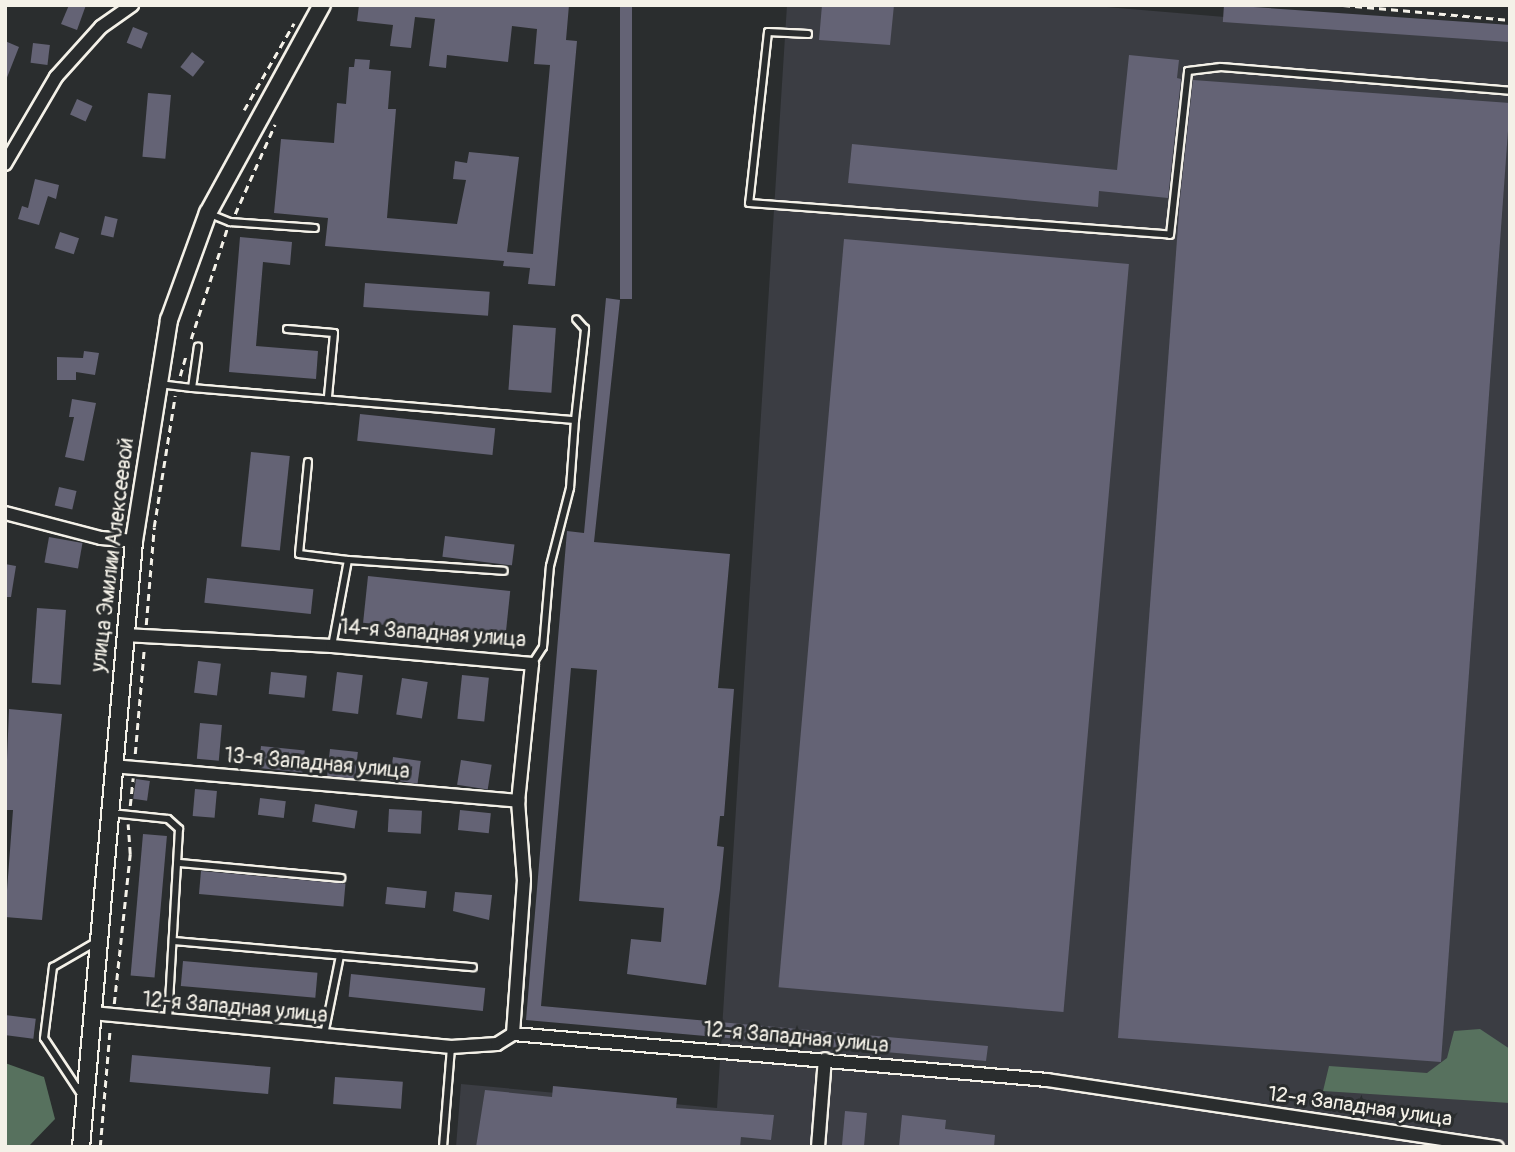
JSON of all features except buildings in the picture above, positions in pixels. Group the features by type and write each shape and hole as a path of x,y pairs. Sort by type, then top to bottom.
{"street":[{"path":"5,164 56,77 102,27 132,5"},
{"name":"улица Эмилии Алексеевой","path":"81,1147 112,765 134,541 169,320 208,213 323,5"},
{"path":"5,513 102,538 134,541"},
{"name":"14-я Западная улица","path":"124,635 332,646 532,664"},
{"path":"513,1034 524,880 518,801 532,664"},
{"name":"13-я Западная улица","path":"112,765 518,801"},
{"name":"12-я Западная улица","path":"92,1013 451,1046 497,1044 513,1034 1047,1080 1497,1147"},
{"path":"818,1147 825,1059"}],"lane":[{"path":"808,34 768,32 749,203 1170,235 1188,71 1221,67 1510,91"},
{"path":"208,213 230,222 315,228"},
{"name":"14-я Западная улица","path":"532,664 543,647 550,566 569,488 585,329 576,319"},
{"path":"287,329 334,333 328,397"},
{"path":"192,388 198,346"},
{"path":"157,384 575,420"},
{"path":"308,462 299,554 503,571"},
{"path":"332,646 348,560"},
{"path":"108,812 168,819 179,829 180,863 168,1021"},
{"path":"180,863 341,878"},
{"path":"85,1100 44,1038 53,967 98,941"},
{"path":"174,941 473,967"},
{"path":"324,1035 340,956"},
{"path":"443,1147 451,1046"}],"path":[{"path":"1343,5 1510,20"},
{"path":"244,110 298,16"},
{"path":"100,1147 111,1015 120,981 129,815 154,527 177,386 230,222 280,114"},
{"path":"116,888 127,889"}],"shaded area":[{"path":"787,5 1083,5 1510,41 1510,1147 456,1147 461,1084 717,1108"}],"green space":[{"path":"1480,1029 1510,1049 1510,1103 1323,1091 1329,1066 1427,1073 1447,1058 1454,1031"},
{"path":"5,1063 44,1077 55,1119 28,1147 5,1147"}]}
